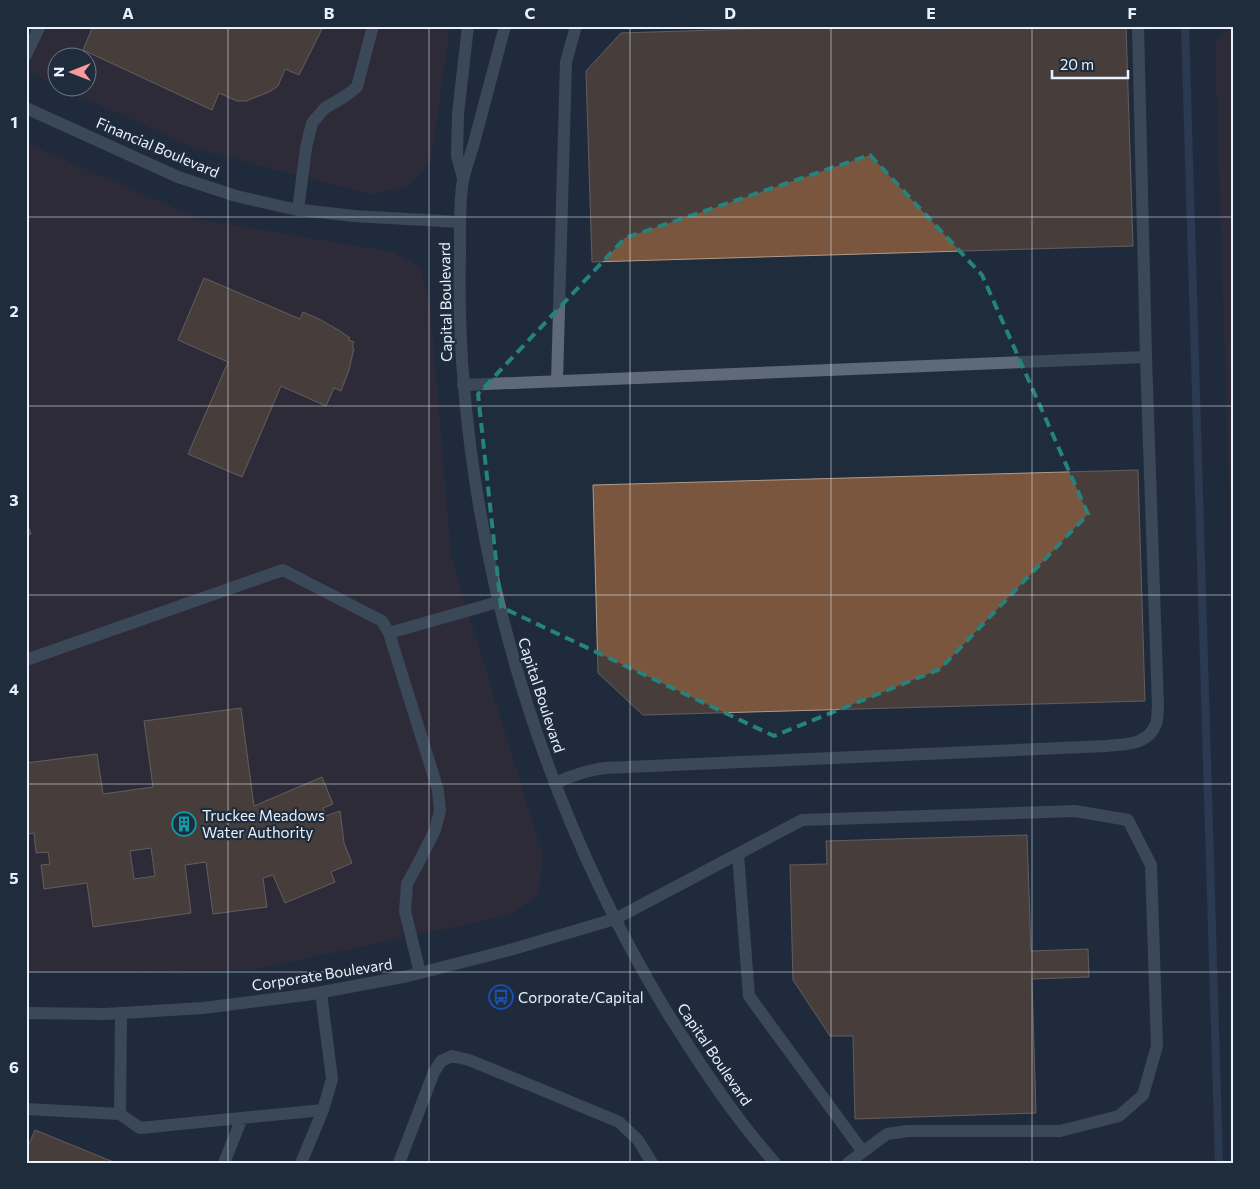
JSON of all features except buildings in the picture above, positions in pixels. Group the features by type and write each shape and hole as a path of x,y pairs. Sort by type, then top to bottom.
{"street":[{"path":"26,55 40,26"},
{"path":"298,210 306,148 312,123 325,108 357,87 373,26"},
{"name":"Capital Boulevard","path":"463,178 457,156 458,114 468,26"},
{"name":"Capital Boulevard","path":"505,26 463,178 459,280 463,385 472,468 498,602 511,653 538,740 572,827 615,919 641,969 689,1047 739,1118 775,1163"},
{"path":"557,381 566,62 576,26"},
{"path":"555,784 591,769 1107,746 1137,742 1149,736 1156,723 1158,707 1146,357 1138,26"},
{"name":"Financial Boulevard","path":"26,108 178,177 236,196 298,210 354,216 460,222"},
{"path":"463,385 1146,357"},
{"path":"26,660 283,570 382,621 389,633 438,790 440,811 435,830 407,884 405,911 420,973"},
{"path":"389,633 498,602"},
{"name":"Corporate Boulevard","path":"26,1013 121,1013 204,1008 320,993 420,973 506,952 615,919 802,820 1076,811 1128,820 1151,865 1157,1046 1143,1095 1119,1116 1060,1131 908,1131 886,1134 863,1152"},
{"path":"738,854 749,996 863,1152 848,1163"},
{"path":"301,1163 323,1110 332,1079 320,993"},
{"path":"120,1114 121,1013"},
{"path":"399,1163 434,1072 441,1061 452,1056 469,1060 618,1122 638,1140 652,1163"},
{"path":"26,1109 120,1114 140,1128 323,1110"},
{"path":"224,1163 242,1118"}],"highlighted area":[{"path":"870,155 982,275 1088,514 940,669 774,736 501,607 478,394 625,238"}],"shaded area":[{"path":"26,26 450,26 431,161 410,186 372,194 197,149 84,98 98,98 98,48 48,48 48,82 26,71"},
{"path":"1229,26 1234,26 1234,639 1215,42"},
{"path":"26,143 202,220 392,252 420,267 430,305 451,557 543,856 538,895 509,915 252,970 26,973"}],"waterway":[{"path":"1185,26 1219,1163"}],"place":[{"name":"Truckee Meadows Water Authority","path":"184,824"},
{"name":"Corporate/Capital","path":"501,997"}]}
